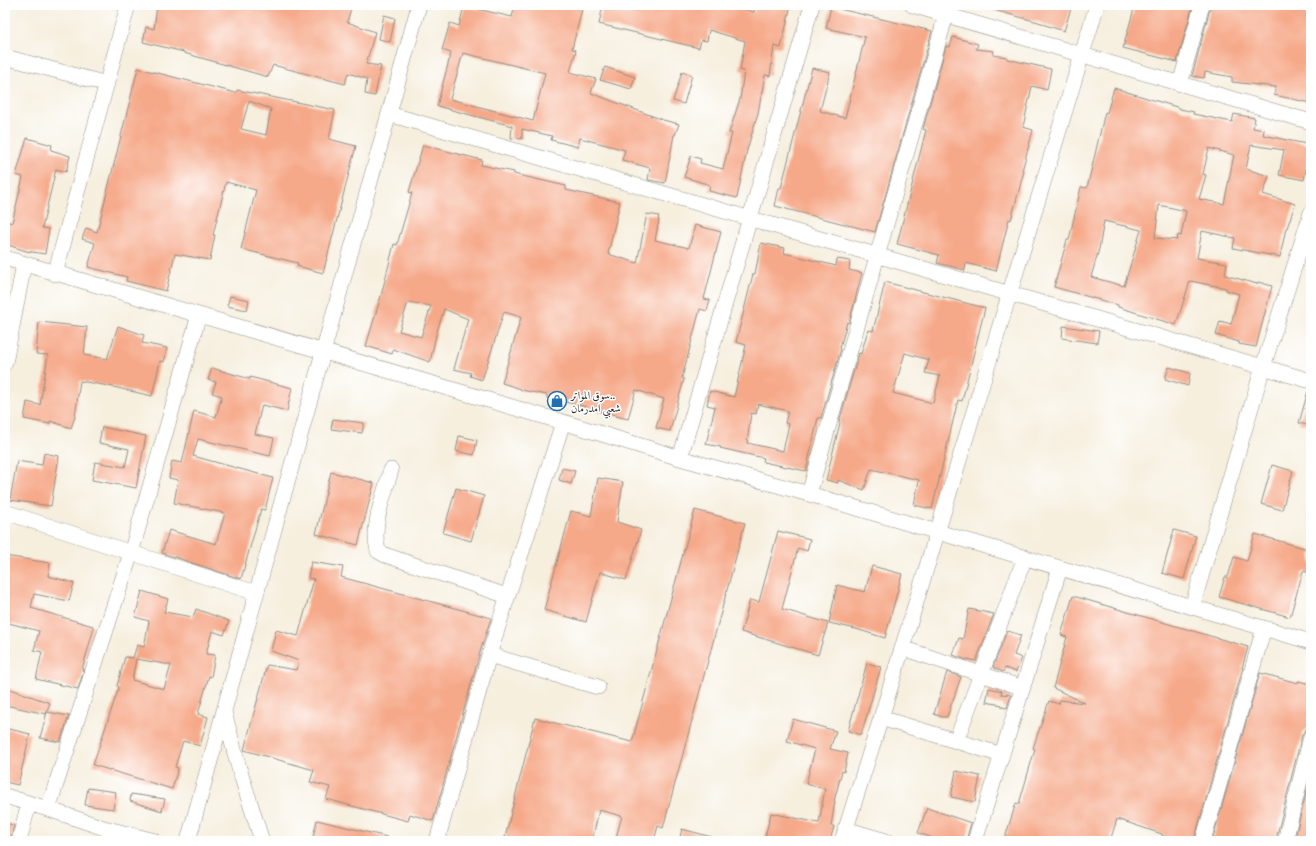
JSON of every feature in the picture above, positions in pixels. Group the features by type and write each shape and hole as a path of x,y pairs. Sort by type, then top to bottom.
{"street":[{"path":"55,274 128,5"},
{"path":"188,841 419,5"},
{"path":"680,458 812,5"},
{"path":"912,5 1311,122"},
{"path":"886,841 844,835 881,718 1097,5"},
{"path":"1180,84 1202,5"},
{"path":"809,494 946,15"},
{"path":"5,57 107,84"},
{"path":"389,114 1311,381"},
{"path":"1192,606 1263,367 1311,214"},
{"path":"5,258 55,274 563,422 680,458 809,494 1311,642"},
{"path":"5,363 24,264"},
{"path":"48,809 131,553 199,315"},
{"path":"437,841 489,655 563,422"},
{"path":"391,470 376,526 376,545 378,551 384,555 508,596"},
{"path":"5,512 256,594"},
{"path":"956,741 1024,557"},
{"path":"975,841 1060,568"},
{"path":"1203,841 1264,628"},
{"path":"902,648 1023,688"},
{"path":"489,655 598,687"},
{"path":"224,711 239,768 262,841"},
{"path":"881,718 1002,755"},
{"path":"1286,837 1307,771 1311,737"},
{"path":"5,796 48,809 102,835 155,841"},
{"path":"18,841 29,804"}],"building":[{"path":"157,5 352,5 347,22 375,32 366,64 381,66 375,96 365,94 367,79 348,73 345,84 273,65 268,77 184,52 143,42 146,27 154,29"},
{"path":"515,5 583,5 572,49 576,50 570,72 596,79 591,93 663,120 679,124 674,135 665,183 648,180 650,168 622,160 625,150 580,138 578,147 551,140 552,136 522,129 522,139 511,138 512,126 437,106 451,53 442,50 450,23 459,26 464,6 512,17","holes":["463,53 545,73 533,121 450,99"]},
{"path":"603,5 732,5 754,12 756,5 791,5 781,48 774,46 770,76 765,75 758,113 747,150 737,198 709,191 710,185 684,177 691,156 701,159 700,163 723,169 732,133 729,133 740,99 744,71 740,70 745,41 709,30 707,41 701,40 699,48 599,24"},
{"path":"990,5 1072,5 1064,31 1042,23 990,9"},
{"path":"1135,5 1193,5 1177,62 1123,48"},
{"path":"1211,5 1311,5 1311,103 1274,95 1276,87 1232,82 1232,77 1205,72 1204,78 1192,76"},
{"path":"831,7 932,31 875,232 775,206 812,68 830,72 820,111 845,118 865,37 826,28"},
{"path":"384,15 395,18 390,42 379,39"},
{"path":"953,37 978,44 976,49 994,51 993,55 1007,57 1007,59 1051,69 1047,90 1032,86 1023,127 1033,130 1022,171 1024,171 1011,220 1009,219 996,271 966,263 965,270 937,263 939,255 897,244 926,130 923,129 946,46 950,47"},
{"path":"605,67 635,77 631,89 600,80"},
{"path":"138,68 236,93 237,90 335,110 329,139 356,146 323,273 297,266 298,263 241,249 256,190 226,182 213,235 215,235 210,260 175,254 166,291 126,281 127,277 88,267 95,243 82,239 86,228 97,232","holes":["249,101 271,109 266,135 241,129"]},
{"path":"682,72 692,75 684,104 673,101"},
{"path":"1114,88 1194,112 1193,114 1232,122 1234,114 1255,118 1253,128 1264,130 1263,135 1311,145 1304,180 1279,175 1284,150 1251,145 1246,169 1269,176 1263,194 1295,204 1286,228 1280,257 1233,248 1235,238 1202,231 1197,258 1227,263 1225,275 1257,284 1258,282 1272,286 1256,347 1239,344 1239,342 1216,335 1220,321 1231,324 1239,294 1226,290 1226,288 1190,281 1176,325 1118,307 1118,305 1054,287 1067,240 1069,240 1081,187 1087,188 1105,112 1107,113","holes":["1209,148 1234,155 1224,204 1199,199 1206,175 1203,174","1159,205 1186,211 1181,236 1178,235 1177,240 1155,238","1104,221 1141,230 1124,286 1091,277 1099,249"]},
{"path":"27,138 52,145 51,150 70,156 66,172 56,169 42,228 49,229 45,254 26,251 5,244 5,221 12,223 23,177 16,175"},
{"path":"423,145 482,160 481,165 566,186 566,190 620,202 608,254 637,263 647,214 659,216 655,240 689,248 695,225 721,232 704,299 710,300 707,311 700,309 670,431 656,428 664,399 636,390 628,419 587,409 587,407 547,398 547,395 521,390 502,383 521,317 504,312 482,380 470,376 471,373 454,369 468,319 444,309 430,362 393,349 392,354 366,346 381,296 394,244 397,245 412,193 409,192","holes":["408,302 431,306 421,337 399,331"]},
{"path":"761,243 785,248 784,253 836,266 837,259 850,261 849,270 862,273 821,418 818,418 806,471 763,462 764,458 706,444 715,407 707,405 710,391 734,397 746,345 736,342 753,274 755,274","holes":["758,404 788,411 785,423 789,424 783,451 747,443 751,413 756,414"]},
{"path":"885,282 985,308 962,401 958,400 932,509 914,505 919,480 871,469 864,490 838,480 838,483 826,480 839,422 859,353 861,354 868,330 873,331","holes":["905,353 929,360 925,373 940,376 933,403 893,393"]},
{"path":"230,296 249,300 247,310 227,306"},
{"path":"39,322 87,327 84,355 107,359 118,326 144,335 142,343 167,348 164,362 160,361 152,396 80,381 75,417 71,428 50,421 50,424 24,419 27,402 40,405 48,355 36,354"},
{"path":"1063,326 1099,331 1097,343 1062,338"},
{"path":"1169,367 1190,373 1188,386 1165,379"},
{"path":"212,368 250,379 250,377 292,388 287,411 262,405 255,434 274,438 270,456 198,439 193,456 273,478 265,510 261,509 241,579 162,553 169,530 216,544 225,513 174,503 178,480 169,478 172,461 182,463 194,411 216,417 222,396 212,393 216,382 208,380"},
{"path":"1308,391 1311,391 1311,426 1299,423"},
{"path":"333,419 364,423 362,433 331,429"},
{"path":"102,427 146,436 136,488 92,480 95,462 125,467 129,449 99,443"},
{"path":"459,436 477,440 474,455 456,451"},
{"path":"44,453 59,456 51,506 10,500 17,461 42,465"},
{"path":"1272,465 1293,471 1282,510 1261,504"},
{"path":"562,468 575,471 571,484 559,480"},
{"path":"331,472 374,483 358,545 316,534"},
{"path":"598,478 623,482 617,522 641,530 626,580 600,572 586,622 544,610 571,511 591,516"},
{"path":"456,488 484,496 471,541 443,533"},
{"path":"695,510 745,523 663,828 658,826 654,841 615,841 622,816 599,810 592,841 504,841 535,718 632,742"},
{"path":"1174,530 1196,536 1184,579 1162,573"},
{"path":"778,531 810,539 807,551 798,548 782,609 828,623 818,655 741,632 750,600 759,602"},
{"path":"1255,534 1311,550 1311,573 1303,571 1290,617 1219,597 1225,577 1228,577 1234,557 1247,561"},
{"path":"5,556 50,563 48,576 74,583 69,601 34,594 31,608 93,626 93,631 82,670 84,670 78,689 36,679 42,652 34,650 39,631 5,622"},
{"path":"311,562 343,567 341,577 491,618 480,652 433,821 410,814 408,821 326,799 330,787 310,782 314,770 244,750 267,665 296,670 299,661 271,651 276,630 298,636 314,579 308,578"},
{"path":"872,566 902,574 885,638 829,623 837,585 865,592"},
{"path":"142,591 168,599 164,612 193,617 196,609 229,621 224,635 212,631 206,654 215,655 211,677 209,676 198,714 208,717 200,746 183,741 175,767 178,768 172,789 93,765 119,687 117,686 125,657 133,658 137,645 144,647 149,621 135,617","holes":["136,659 171,665 164,689 132,680"]},
{"path":"1073,596 1248,647 1194,841 1183,841 1162,836 1162,834 1117,819 1110,841 1004,841 1016,803 1019,804 1035,749 1033,748 1049,701 1059,704 1060,700 1085,703 1053,688 1067,637 1061,635"},
{"path":"969,609 994,614 976,661 967,660 953,655 959,638 963,639"},
{"path":"1007,631 1021,635 1014,655 1022,658 1016,672 1005,668 1003,672 993,667"},
{"path":"867,663 881,667 861,735 848,731"},
{"path":"947,672 961,677 947,717 942,717 934,714"},
{"path":"1260,673 1298,683 1298,681 1311,684 1311,722 1309,728 1305,730 1302,735 1277,835 1278,841 1212,841"},
{"path":"5,687 50,703 46,714 5,705"},
{"path":"989,688 1002,691 1001,694 1011,695 1007,708 1002,707 1002,705 986,702"},
{"path":"47,712 69,716 60,742 40,738"},
{"path":"793,719 836,731 830,749 848,753 844,772 842,771 834,801 831,826 834,826 830,841 764,841 771,813 819,823 825,789 806,784 815,749 787,741"},
{"path":"5,728 30,734 18,785 5,782"},
{"path":"956,771 980,776 975,802 951,797"},
{"path":"1309,782 1311,783 1311,841 1294,841"},
{"path":"88,788 116,792 113,809 85,805"},
{"path":"131,794 165,799 162,811 130,801"},
{"path":"927,808 971,823 966,841 942,841 918,833"},
{"path":"317,820 387,837 386,841 312,841"},
{"path":"5,823 14,825 10,841 5,841"},
{"path":"682,829 712,837 712,841 679,841"}],"place":[{"name":"سوق المواتر.. شعبي امدرمان","path":"557,401"}]}
